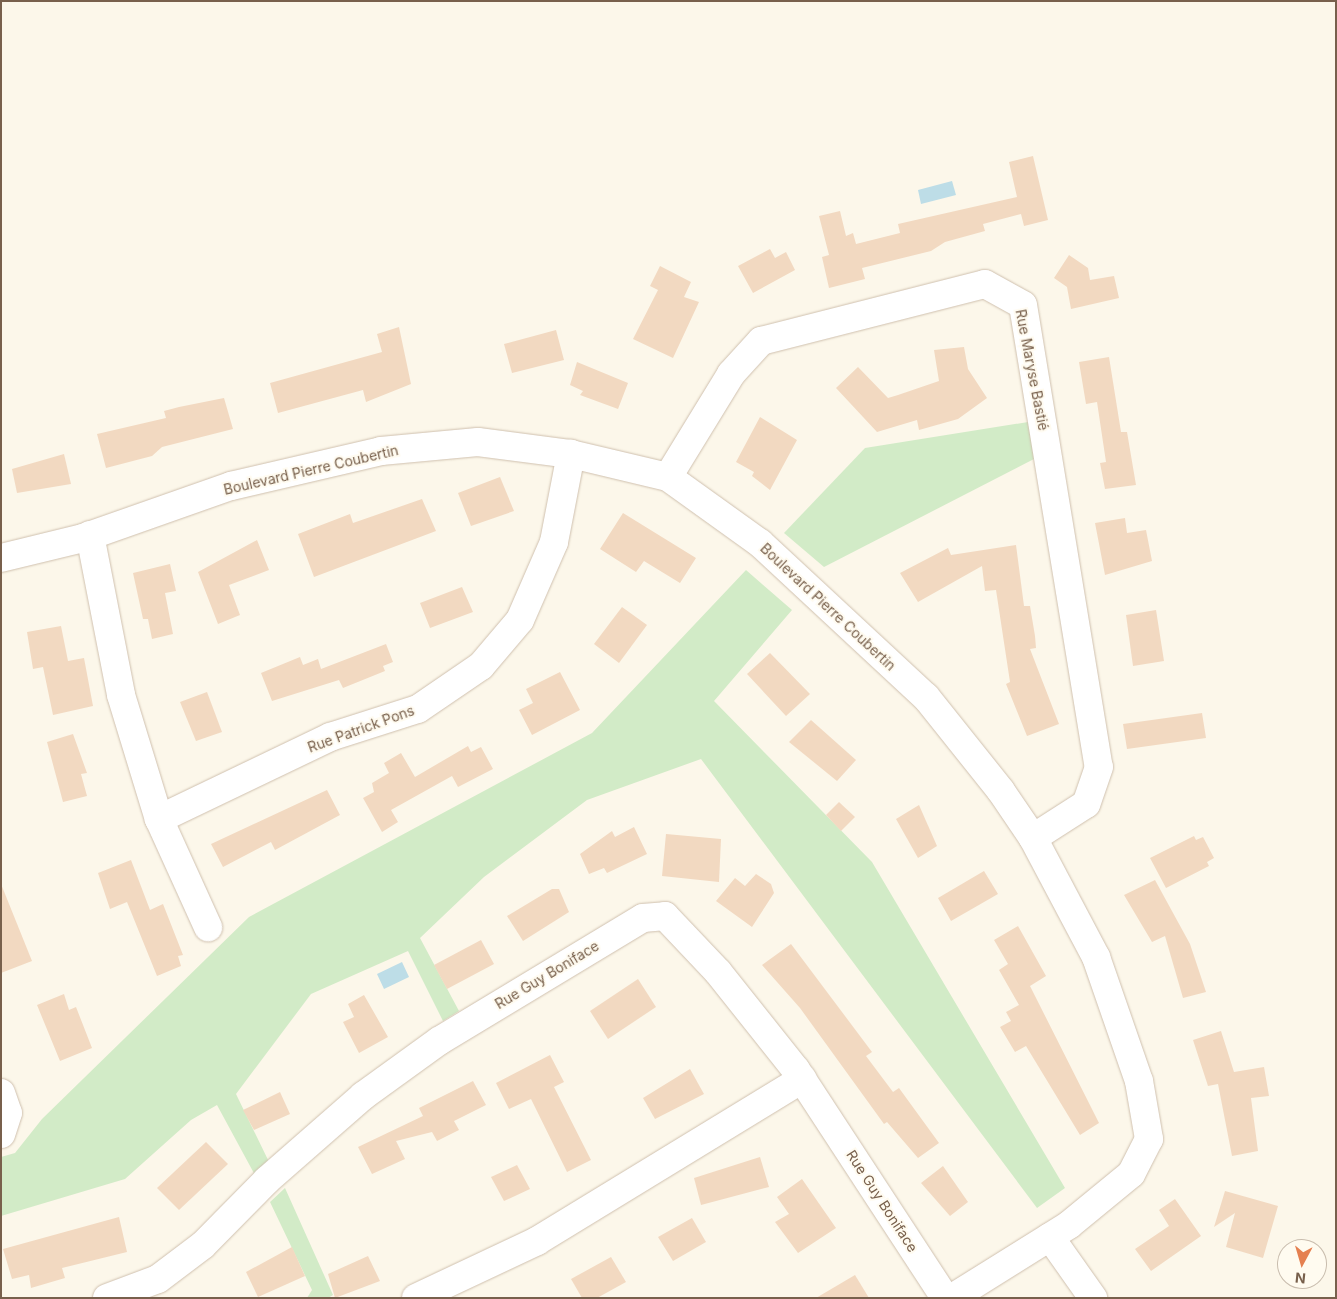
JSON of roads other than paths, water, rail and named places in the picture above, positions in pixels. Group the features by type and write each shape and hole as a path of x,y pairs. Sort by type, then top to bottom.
{"street":[{"name":"Rue Maryse Bastié","path":"668,477 730,374 761,341 985,284 1023,305 1099,767 1086,804 1033,838"},
{"name":"Boulevard Pierre Coubertin","path":"1,558 90,535 231,486 381,451 478,442 571,454 668,477 760,543 926,697 1033,838 1096,957 1139,1080 1150,1139 1131,1174 1050,1237 952,1298"},
{"name":"Rue Patrick Pons","path":"159,819 330,737 418,709 481,666 520,620 554,542 571,454"},
{"path":"90,535 121,695 159,819 208,927"},
{"name":"Rue Guy Boniface","path":"107,1298 158,1279 203,1245 267,1180 363,1096 439,1041 643,918 665,916 718,972 802,1079 945,1298"},
{"path":"416,1298 537,1241 802,1079"},
{"path":"1,1093 8,1113 1,1134"},
{"path":"1050,1237 1093,1298"}],"water":[{"path":"952,181 956,195 921,204 918,190"},
{"path":"402,962 409,977 384,989 377,974"}]}
